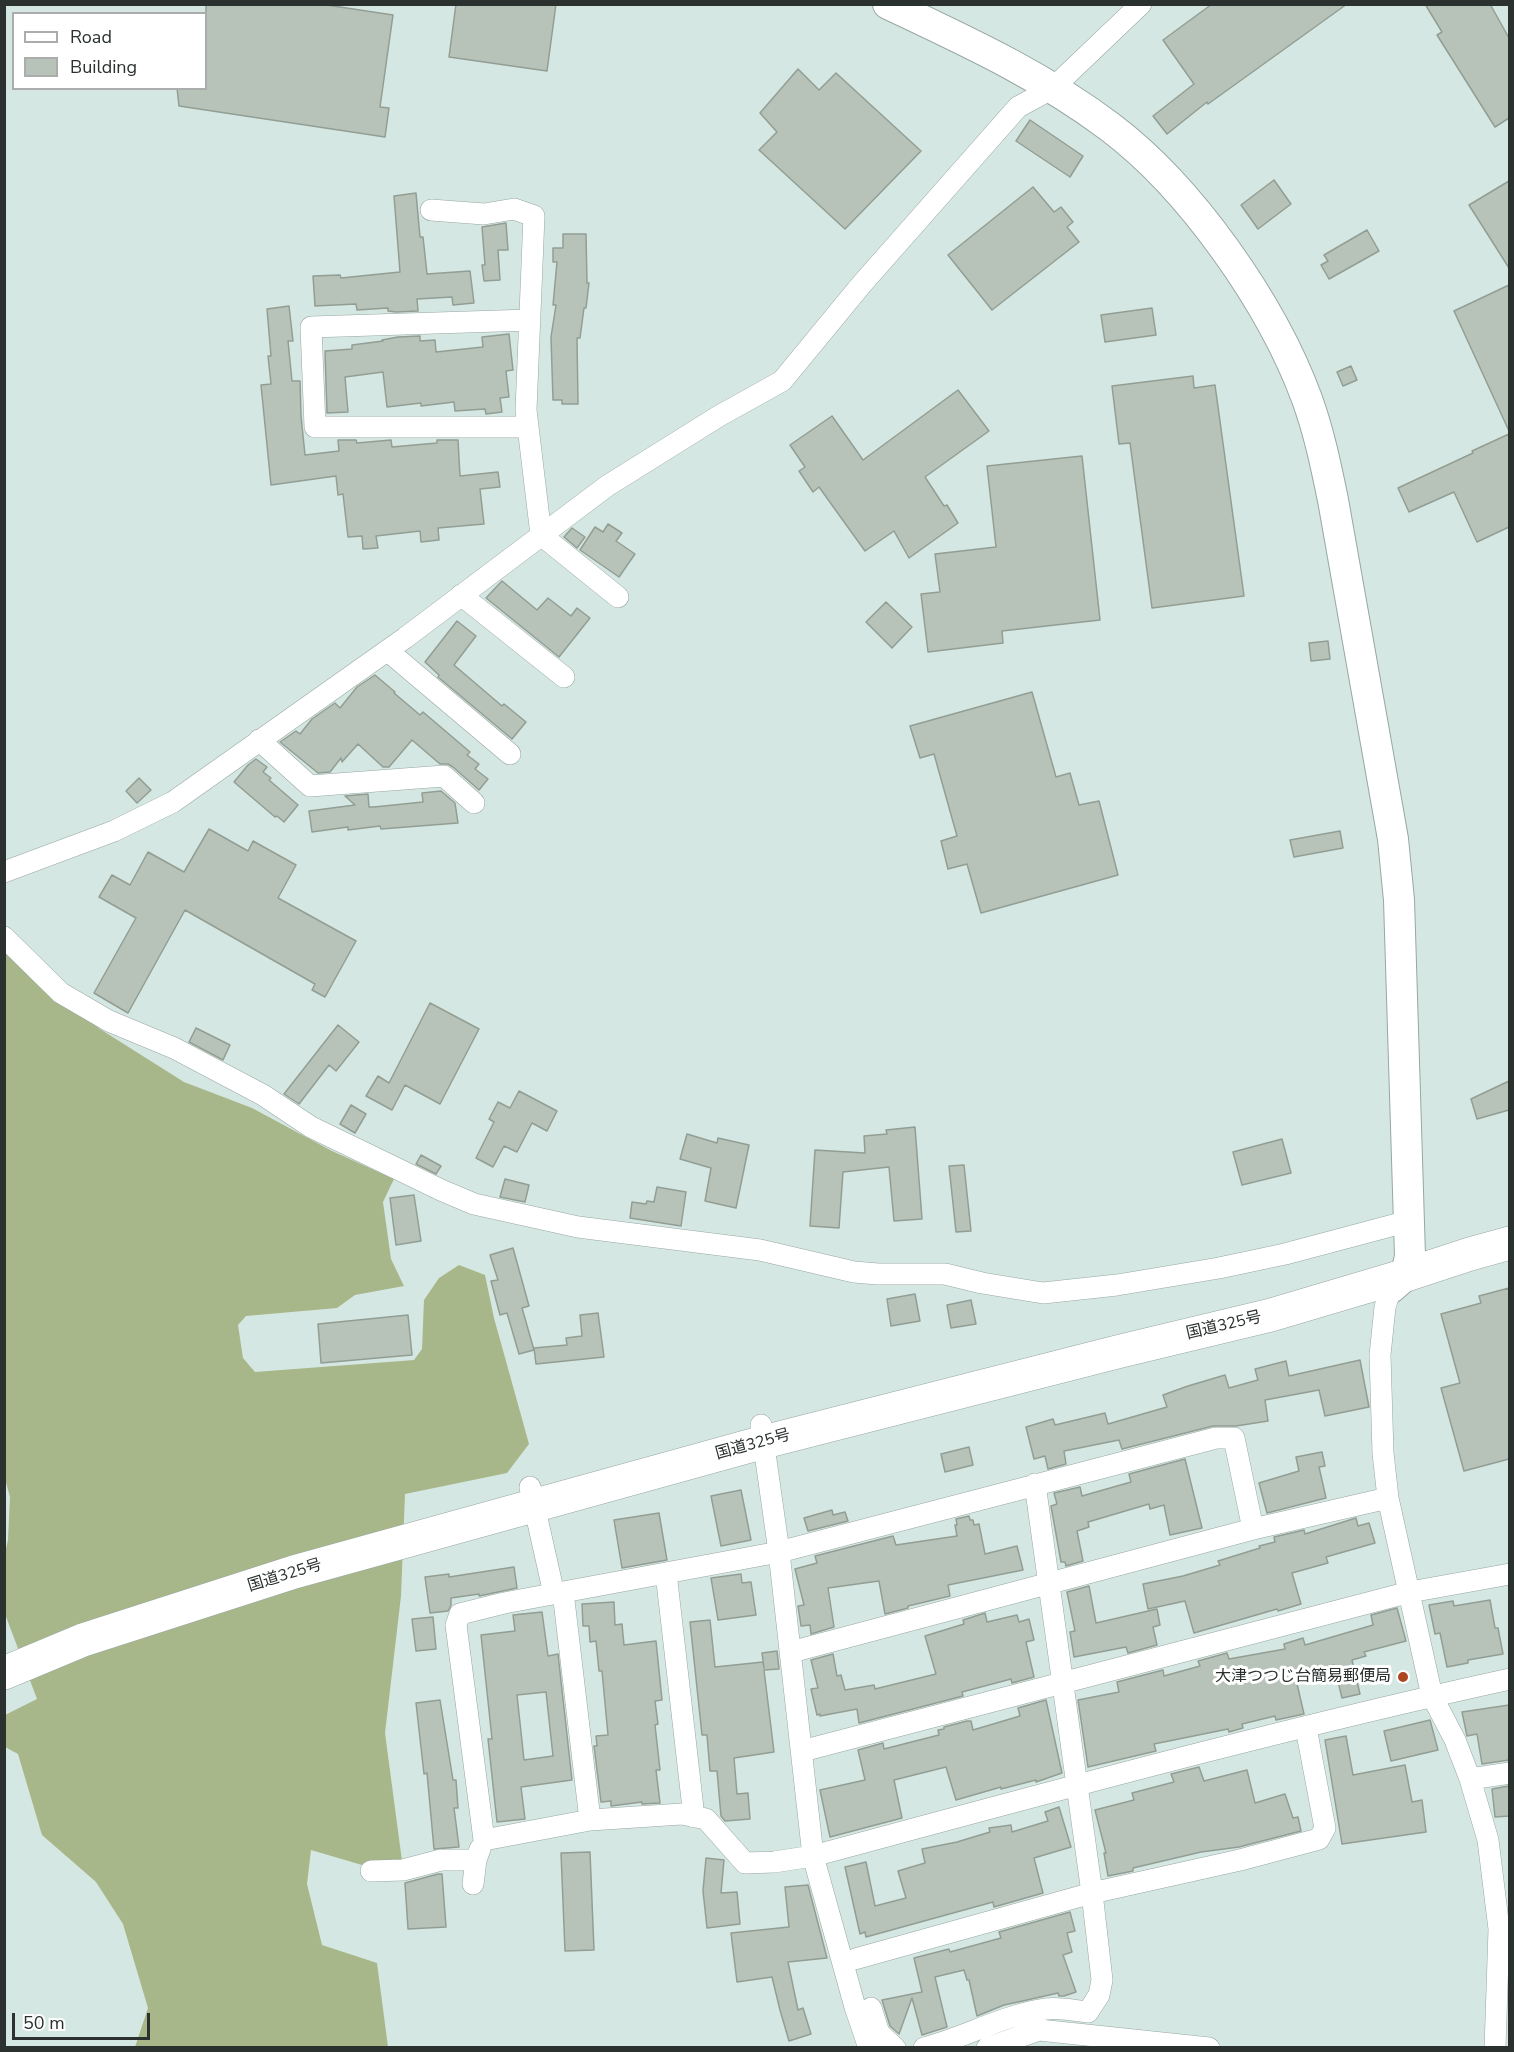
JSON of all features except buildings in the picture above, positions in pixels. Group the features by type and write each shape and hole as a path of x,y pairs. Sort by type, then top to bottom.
{"highway":[{"name":"国道325号","path":"1403,1273 1509,1227"},
{"name":"国道325号","path":"4,1648 110,1608 281,1554 532,1496 762,1433 1403,1273 1509,1243"},
{"name":"国道325号","path":"4,1672 83,1640 532,1496"}],"street":[{"path":"888,4 1009,62 1053,88 1110,127 1154,165 1194,209 1241,274 1272,324 1284,345 1307,400 1322,450 1333,500 1393,839 1399,900 1409,1221 1403,1273 1385,1307 1380,1355 1383,1453 1388,1498 1432,1696 1455,1740 1470,1779 1488,1840 1498,1929 1495,2048"},
{"path":"4,872 114,831 173,802 388,651 607,486 719,416 783,381 861,285 1018,107 1053,88 1141,4"},
{"path":"431,210 484,214 514,209 534,216 526,410 541,535 618,597"},
{"path":"528,427 315,427 311,327 530,320"},
{"path":"461,595 564,677"},
{"path":"388,651 510,754"},
{"path":"259,740 310,786 444,776 474,803"},
{"path":"4,937 61,993 109,1021 174,1048 263,1095 311,1126 474,1204 578,1227 760,1250 854,1272 945,1274 982,1284 1043,1293 1117,1285 1219,1268 1285,1254 1409,1221"},
{"path":"762,1433 779,1552 813,1856 869,2047"},
{"path":"473,1884 477,1860 484,1840 456,1625 460,1614 504,1603 779,1552 1216,1438 1234,1438 1253,1529"},
{"path":"924,2048 1018,2015 1048,2008 1088,2012 1099,1995 1102,1980 1035,1484"},
{"path":"532,1496 558,1593 590,1820"},
{"path":"790,1652 1253,1529 1388,1498"},
{"path":"666,1573 694,1817"},
{"path":"802,1751 1410,1592 1509,1574"},
{"path":"484,1840 590,1820 682,1814 706,1819 745,1863 774,1862 813,1856 1076,1785 1509,1679"},
{"path":"855,1959 1092,1893 1240,1860 1318,1839 1325,1828 1306,1728"},
{"path":"1470,1779 1509,1773"},
{"path":"370,1871 403,1870 441,1860 477,1860"},
{"path":"835,1934 855,1959 879,2033 895,2048"},
{"path":"987,2048 1039,2030 1209,2048"}],"green space":[{"path":"5,952 100,1029 184,1082 252,1108 332,1151 394,1179 383,1202 391,1259 404,1286 355,1295 337,1308 246,1316 238,1325 243,1358 255,1372 414,1360 422,1349 424,1300 439,1278 459,1265 485,1275 494,1318 529,1444 507,1473 405,1494 401,1596 385,1733 402,1861 362,1865 311,1850 307,1884 322,1945 377,1963 388,2047 135,2047 148,2008 123,1924 96,1882 42,1835 18,1754 5,1747 5,1715 37,1699 5,1614 5,1553 8,1540 10,1497 4,1475"}],"place":[{"name":"大津つつじ台簡易郵便局","path":"1403,1677"}]}
